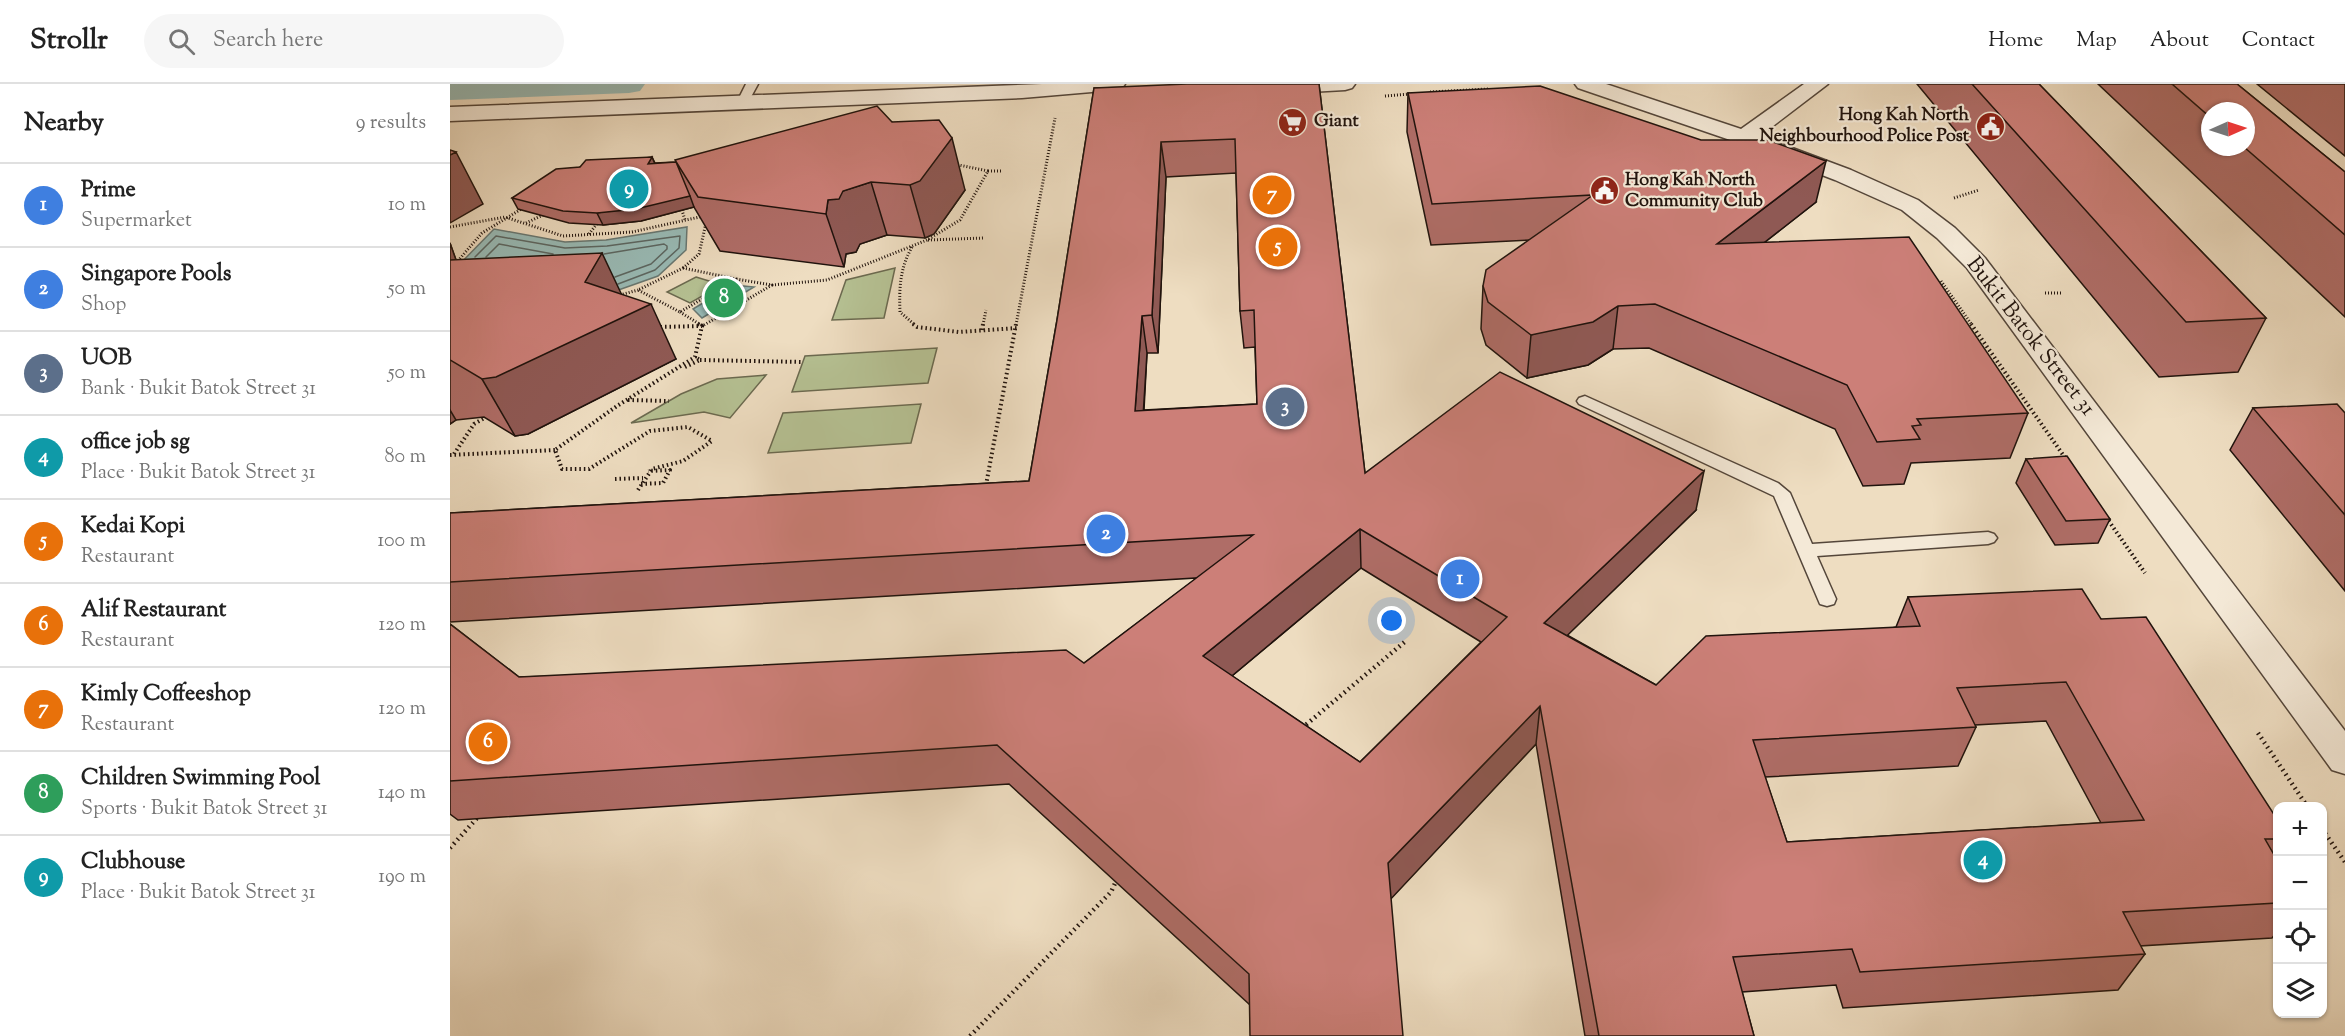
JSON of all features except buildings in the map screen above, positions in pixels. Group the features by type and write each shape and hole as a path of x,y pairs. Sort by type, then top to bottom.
{"street":[{"path":"1053,100 1081,86 1115,84"},
{"path":"1255,89 1340,84"},
{"name":"Bukit Batok Street 31","path":"1585,84 1744,137 1842,175 1910,206 1946,232 1976,263 2345,759"},
{"path":"1744,137 1818,84"},
{"path":"450,114 749,91 1053,100 1134,96"}],"lane":[{"path":"1585,401 1772,487 1781,494 1827,599"},
{"path":"1807,551 1988,538"}],"path":[{"path":"1467,89 1467,94"},
{"path":"985,491 1017,328 1053,100"},
{"path":"944,161 988,171 1003,171"},
{"path":"683,268 772,285 827,280 927,240 960,220 988,171"},
{"path":"1951,199 1979,190"},
{"path":"685,220 680,206 688,203"},
{"path":"450,270 468,244 505,217 529,206"},
{"path":"526,223 549,213 543,208"},
{"path":"618,296 638,290 660,277 683,268 699,255 708,215 706,208"},
{"path":"450,227 505,217 563,236 632,232 708,215"},
{"path":"589,221 608,220"},
{"path":"589,234 600,221"},
{"path":"927,240 984,238"},
{"path":"912,246 903,260 899,279 900,312 917,327 959,332 1017,328"},
{"path":"1938,278 2072,468"},
{"path":"680,312 736,279"},
{"path":"654,328 702,326 772,285"},
{"path":"638,290 702,326"},
{"path":"2045,293 2062,293"},
{"path":"982,330 986,310"},
{"path":"452,455 555,450 627,400 695,357 702,326"},
{"path":"695,357 700,360"},
{"path":"679,369 700,360 803,362"},
{"path":"627,400 669,401"},
{"path":"452,455 474,424 490,415"},
{"path":"470,417 474,424"},
{"path":"555,450 562,469 589,469 650,431 688,427 712,441 683,461 654,466 648,471 638,490"},
{"path":"641,484 663,483 670,470 648,471"},
{"path":"615,479 644,478"},
{"path":"2105,516 2145,573"},
{"path":"1300,730 1407,640"},
{"path":"2258,733 2304,802"},
{"path":"450,848 482,812"},
{"path":"2327,836 2345,862"},
{"path":"970,1036 1111,892 1115,881 1123,874"}],"green space":[{"path":"895,268 884,318 832,320 846,280"},
{"path":"696,277 722,285 690,303 667,292"},
{"path":"937,348 928,383 792,392 805,356"},
{"path":"766,375 730,418 704,412 631,423 681,394 717,379"},
{"path":"921,404 911,443 768,453 783,413"}],"water":[{"path":"687,227 686,250 658,276 593,299 451,273 494,229 565,242 606,240"},
{"path":"733,285 754,287 702,318 693,309"}],"waterway":[{"path":"450,91 629,84"}],"place":[{"name":"Giant","path":"1293,122"},
{"name":"Hong Kah North Neighbourhood Police Post","path":"1990,126"},
{"name":"Clubhouse","path":"629,189"},
{"name":"Hong Kah North Community Club","path":"1604,191"},
{"name":"Kimly Coffeeshop","path":"1272,195"},
{"name":"Kedai Kopi","path":"1278,247"},
{"name":"Children Swimming Pool","path":"724,298"},
{"name":"UOB","path":"1285,407"},
{"name":"Singapore Pools","path":"1106,534"},
{"name":"Prime","path":"1460,579"},
{"name":"Alif Restaurant","path":"488,742"},
{"name":"office job sg","path":"1983,860"}]}
